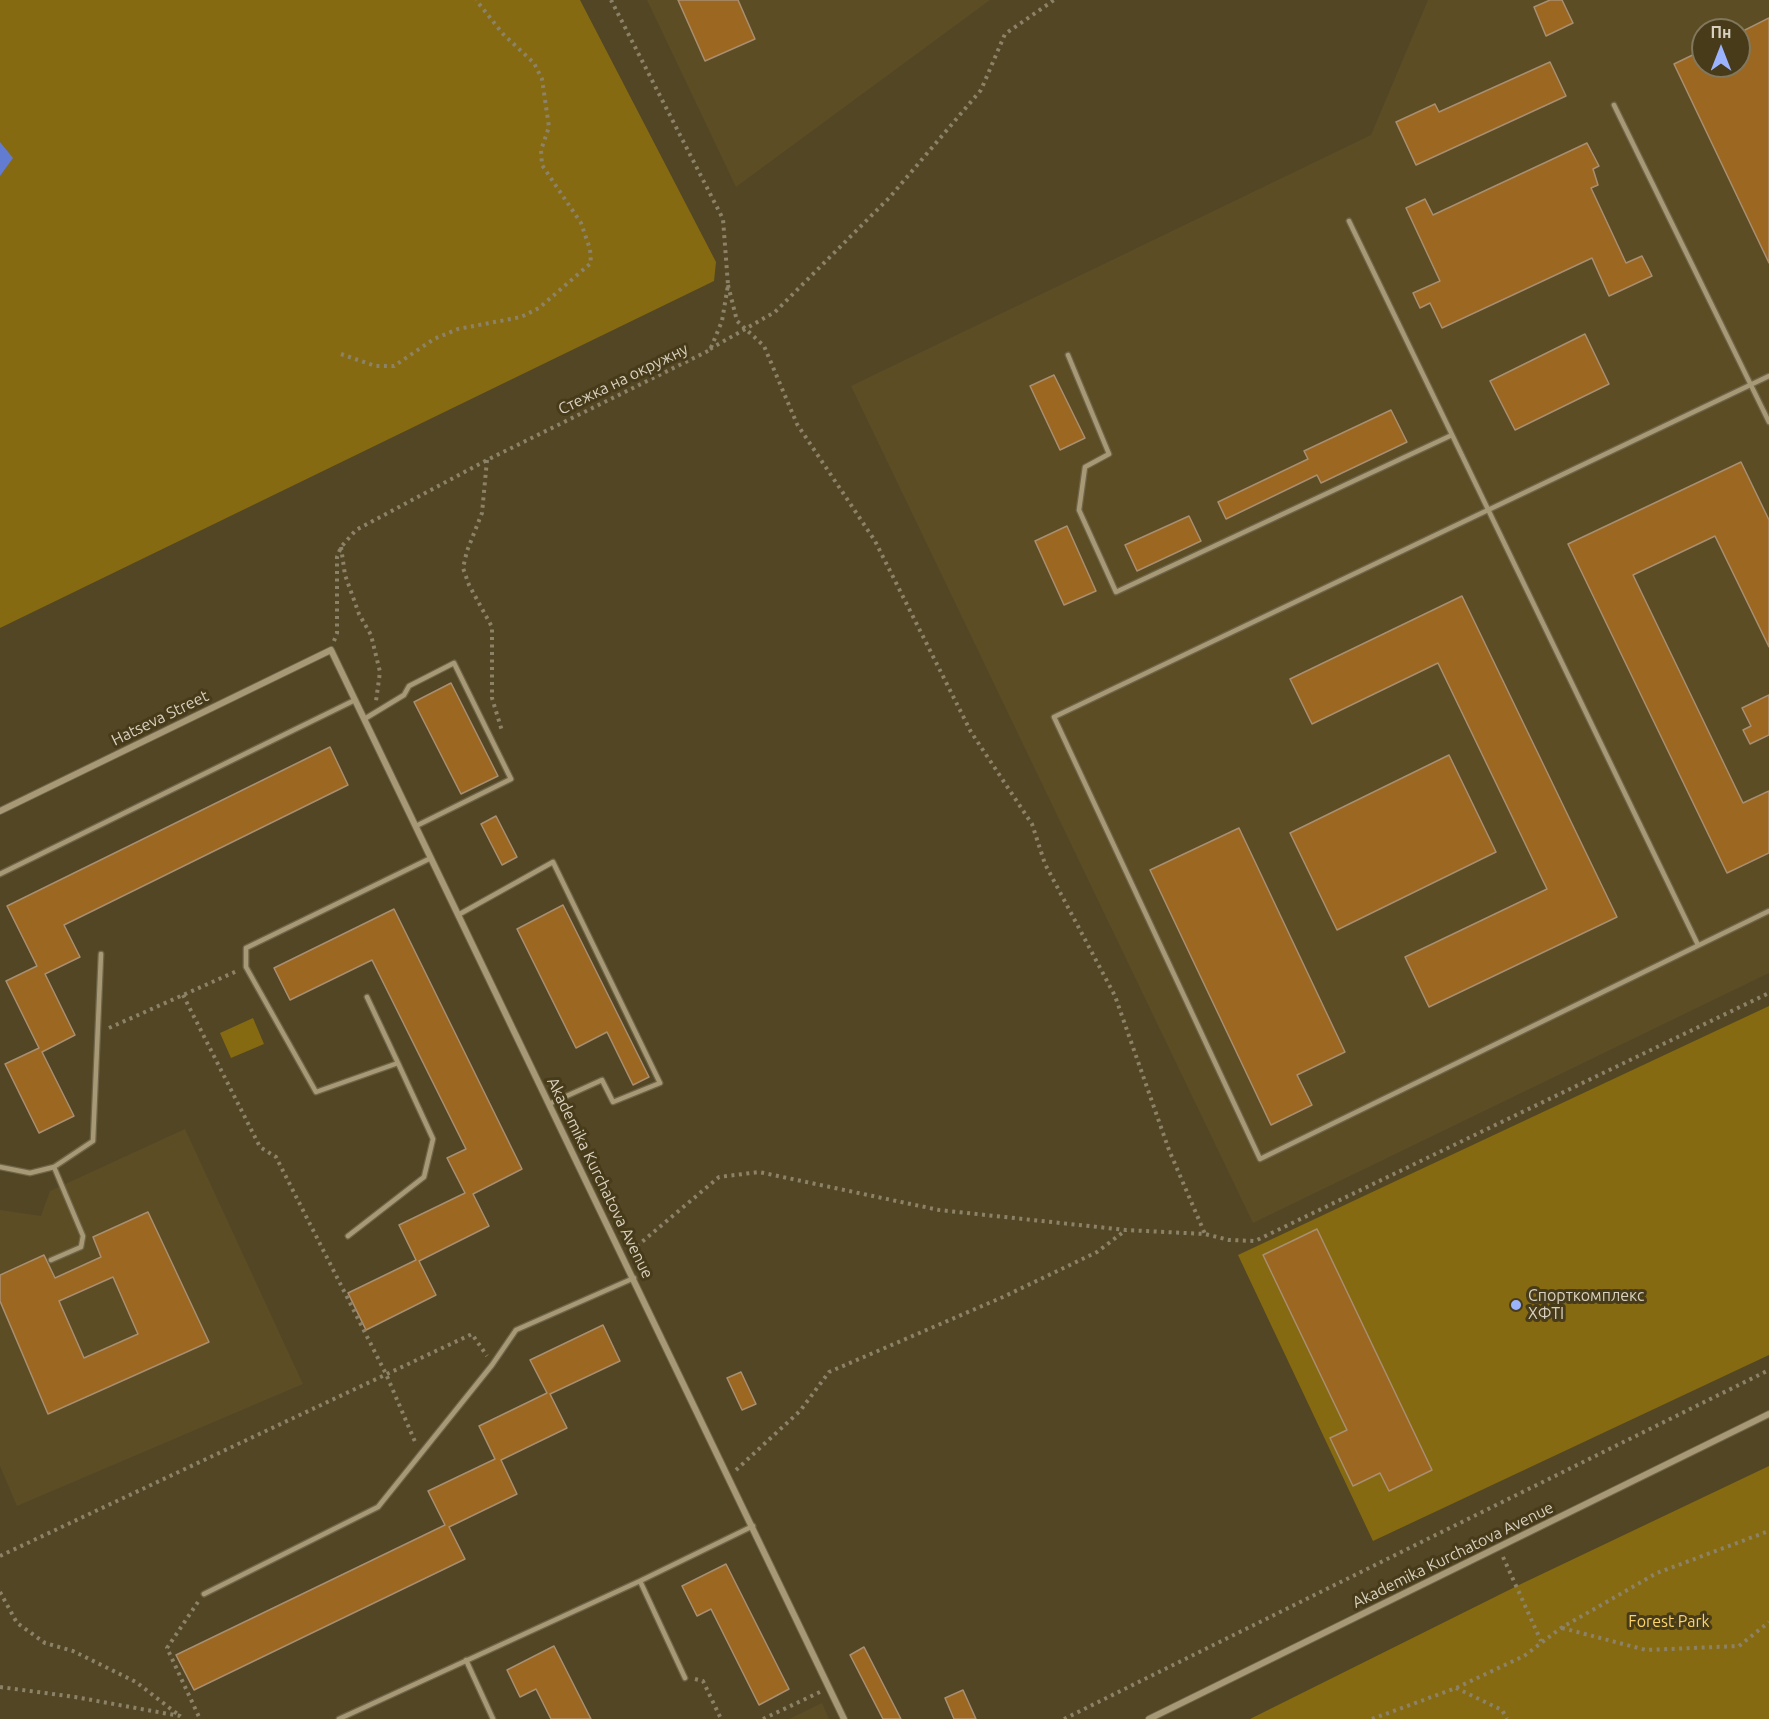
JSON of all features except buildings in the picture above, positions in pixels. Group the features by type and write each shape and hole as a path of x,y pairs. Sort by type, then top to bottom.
{"street":[{"name":"Akademika Kurchatova Avenue","path":"331,650 366,718 458,915 844,1719"},
{"name":"Hatseva Street","path":"0,811 331,650"},
{"name":"Akademika Kurchatova Avenue","path":"1149,1719 1769,1414"}],"lane":[{"path":"1614,105 1769,422"},
{"path":"1349,221 1698,945"},
{"path":"1068,355 1109,454 1085,467 1079,510 1116,592 1452,435"},
{"path":"1769,376 1054,717 1260,1159 1769,911"},
{"path":"366,718 404,695 409,686 454,663 511,779 416,826"},
{"path":"0,874 355,700"},
{"path":"398,1063 316,1092 246,967 246,948 431,858"},
{"path":"458,915 553,862 660,1083 613,1102 602,1080 549,1104"},
{"path":"0,1167 30,1173 54,1167 93,1142 101,954"},
{"path":"348,1236 424,1177 433,1139 367,997"},
{"path":"51,1260 81,1247 83,1236 54,1167"},
{"path":"204,1594 378,1507 492,1365 516,1330 634,1278"},
{"path":"339,1719 640,1581 753,1526"},
{"path":"640,1581 685,1678"},
{"path":"466,1660 493,1719"}],"path":[{"path":"341,354 375,366 394,366 434,339 458,329 521,317 539,308 591,263 590,249 581,223 542,165 541,150 549,127 542,79 534,63 503,34 476,0"},
{"name":"Стежка на окружну","path":"341,547 356,530 370,521 487,460 710,350 722,321 728,285 723,219 611,0"},
{"path":"710,350 775,312 890,197 981,90 1005,34 1054,0"},
{"path":"728,285 737,321 764,346 796,424 875,541 971,732 1032,824 1045,864 1115,996 1169,1150 1205,1234"},
{"path":"487,460 482,513 466,550 464,568 469,585 492,627 492,698 502,733 495,748"},
{"path":"331,650 337,633 337,557 341,547"},
{"path":"341,547 345,575 359,614 371,635 380,672 376,700 366,718"},
{"path":"98,1033 246,967"},
{"path":"623,1257 719,1177 759,1172 939,1210 1126,1230 1205,1234 1229,1240 1255,1241 1769,993"},
{"path":"183,995 260,1147 276,1157 386,1374 420,1455"},
{"path":"729,1476 800,1411 828,1372 1066,1267 1097,1252 1126,1230"},
{"path":"0,1556 472,1334 492,1365"},
{"path":"1064,1719 1769,1371"},
{"path":"1372,1719 1456,1688 1524,1656 1540,1641 1657,1573 1769,1531"},
{"path":"1498,1548 1540,1641"},
{"path":"0,1592 17,1623 45,1643 74,1651 136,1682 182,1718"},
{"path":"200,1719 167,1648 204,1594"},
{"path":"1561,1628 1646,1650 1739,1646 1769,1622"},
{"path":"685,1678 703,1681 721,1719"},
{"path":"0,1687 75,1697 182,1718"},
{"path":"763,1719 829,1688"},
{"path":"1456,1688 1502,1710 1507,1719"}],"shaded area":[{"path":"647,0 990,0 736,187"},
{"path":"1428,0 1769,0 1769,973 1253,1223 851,386 1371,135"},
{"path":"185,1129 303,1384 17,1506 0,1466 0,1210 41,1216 50,1191"},
{"path":"822,1703 829,1719 789,1719"}],"green space":[{"path":"0,0 580,0 716,262 714,281 0,628"},
{"name":"Спорткомплекс ХФТІ","path":"1769,1006 1769,1355 1373,1541 1238,1255"},
{"path":"253,1018 264,1044 231,1058 220,1033"},
{"name":"Forest Park","path":"1769,1466 1769,1719 1250,1719 1521,1584"}],"water":[{"path":"0,142 13,158 0,176"}],"place":[{"name":"Спорткомплекс ХФТІ","path":"1516,1305"}]}
